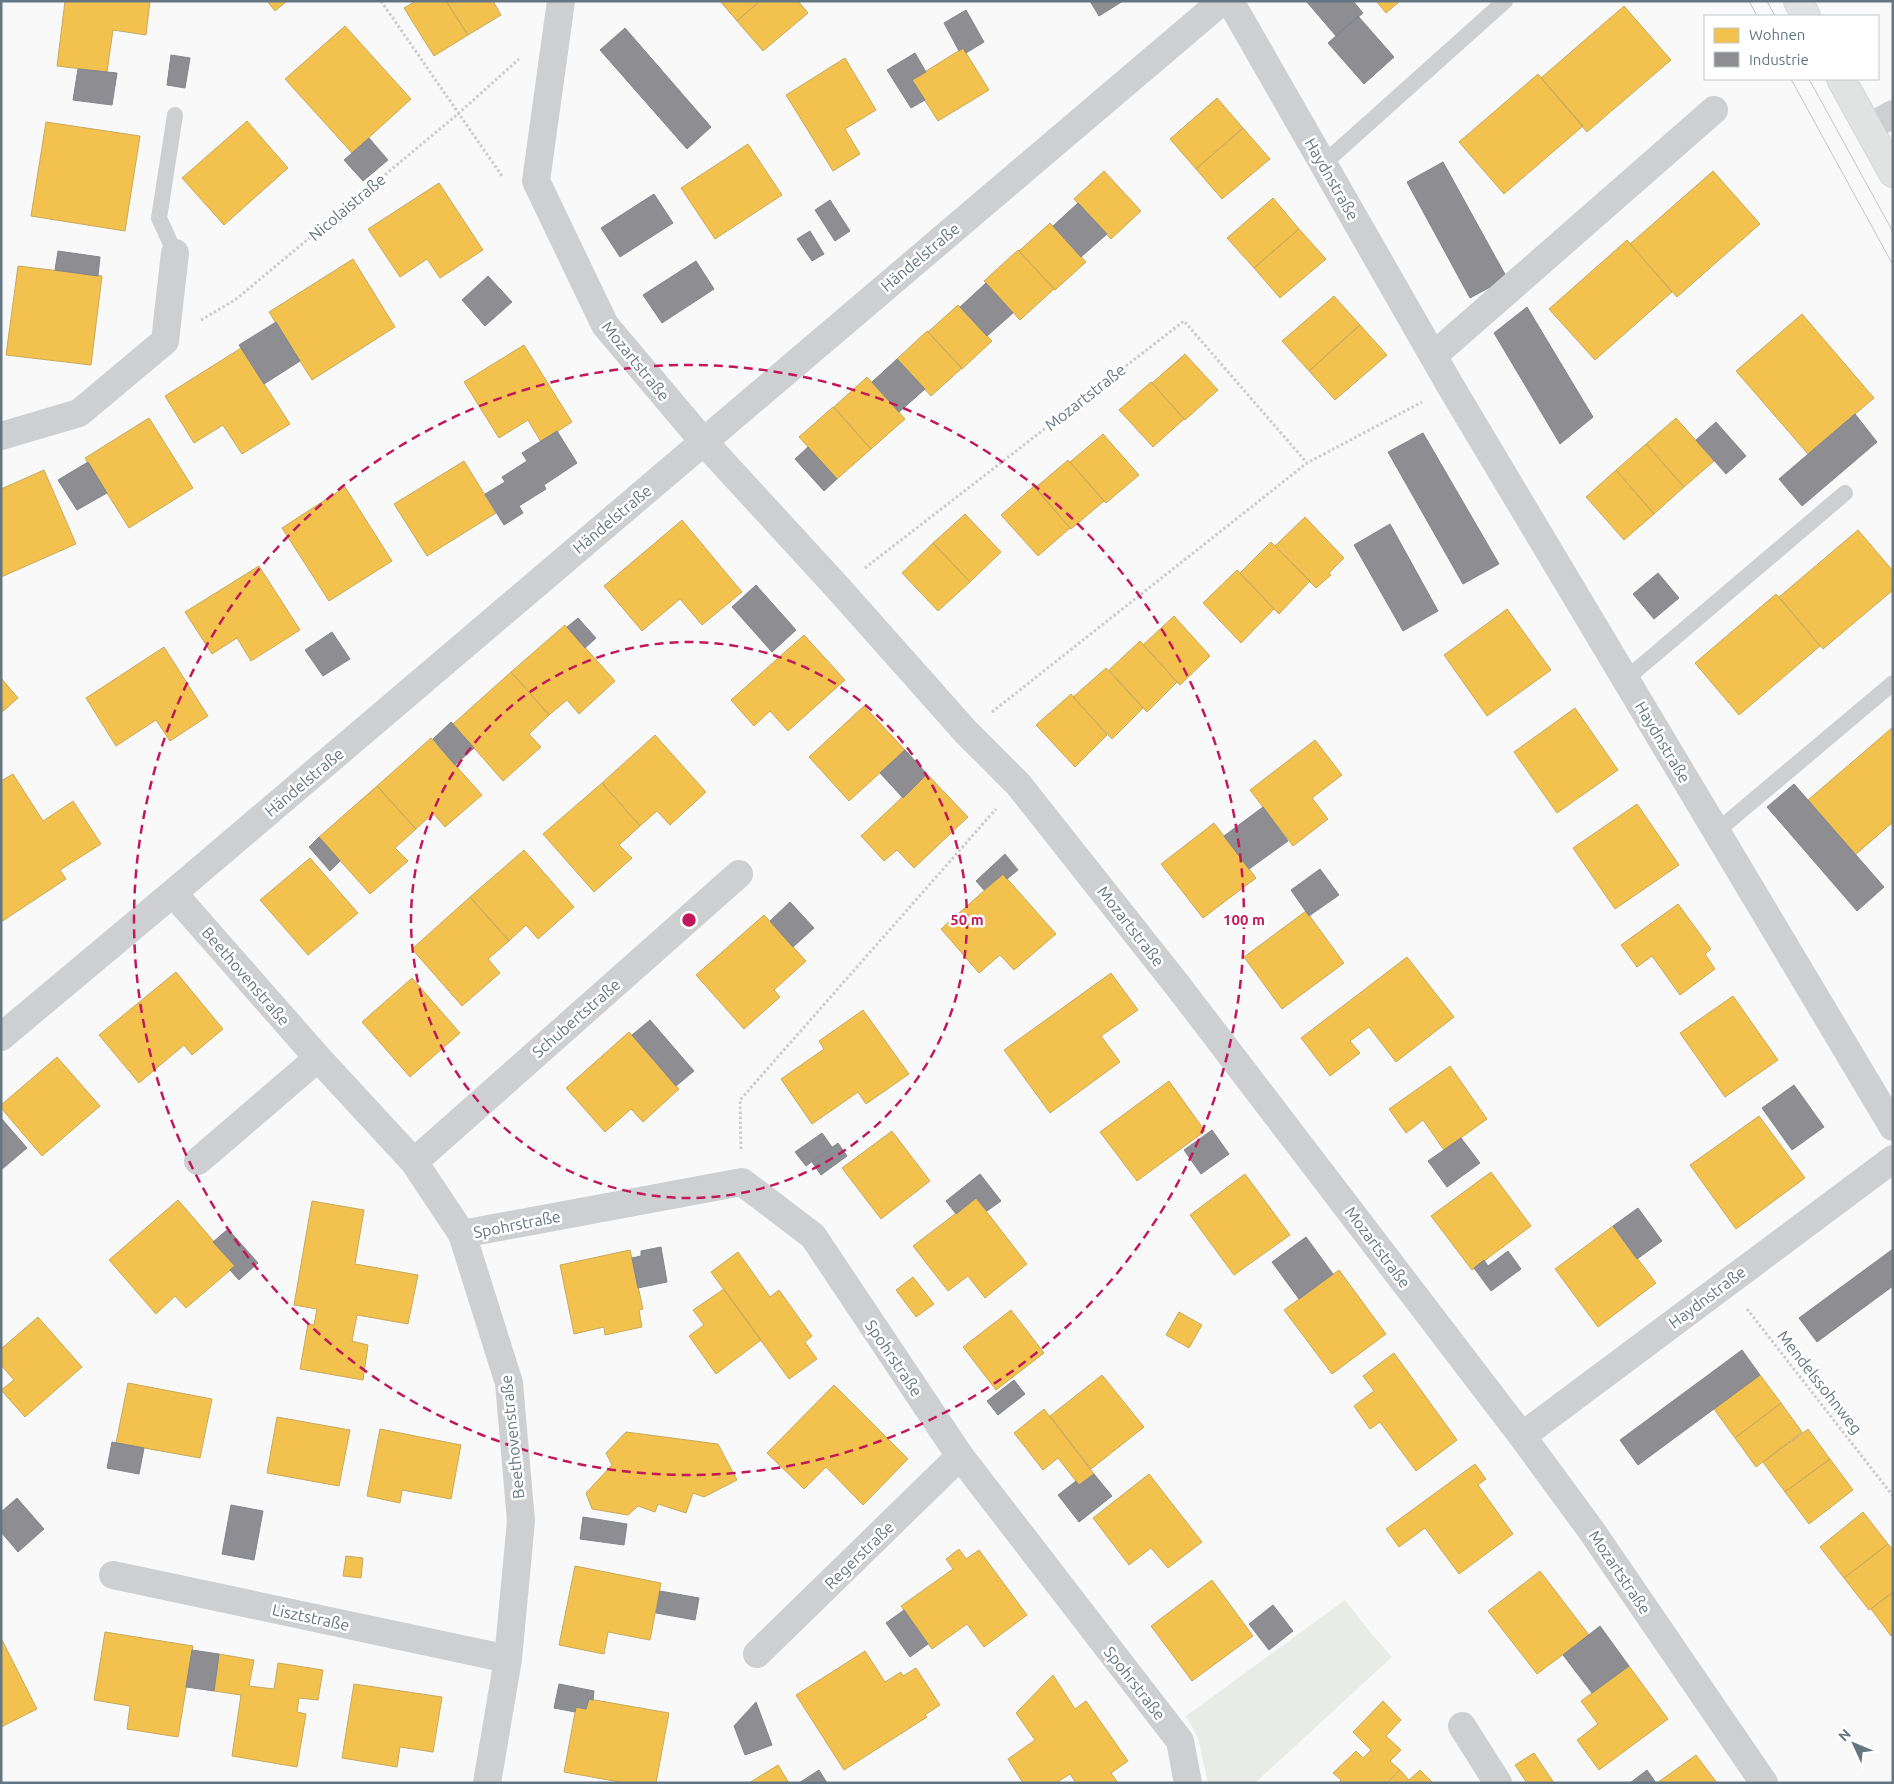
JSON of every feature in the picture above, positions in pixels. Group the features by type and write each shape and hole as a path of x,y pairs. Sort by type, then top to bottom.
{"main road":[{"path":"1798,1 1805,15"},
{"path":"1842,80 1893,173"}],"street":[{"name":"Händelstraße","path":"1,1036 173,893 1222,1"},
{"name":"Haydnstraße","path":"1230,1 1451,387 1893,1127"},
{"name":"Mozartstraße","path":"559,13 536,181 605,325 703,442 838,588 966,732 1018,784 1178,986 1522,1436 1591,1530 1764,1783"},
{"path":"1434,356 1714,110"},
{"path":"1868,128 1893,114"},
{"path":"1,436 79,412 165,341 175,253"},
{"name":"Schubertstraße","path":"414,1162 739,874"},
{"name":"Beethovenstraße","path":"173,893 318,1058 414,1162 462,1234 509,1382 521,1521 508,1659 487,1783"},
{"path":"198,1161 318,1058"},
{"name":"Haydnstraße","path":"1522,1436 1893,1159"},
{"name":"Spohrstraße","path":"462,1234 742,1182 813,1236 960,1456 1180,1741 1188,1783"},
{"name":"Regerstraße","path":"758,1654 960,1456"},
{"name":"Lisztstraße","path":"114,1575 508,1659"},
{"path":"1462,1726 1498,1783"}],"lane":[{"path":"1323,164 1506,1"},
{"path":"175,115 159,218 175,253"},
{"path":"1626,679 1844,492"},
{"path":"1717,831 1893,683"}],"path":[{"path":"381,1 459,113 559,13"},
{"name":"Nicolaistraße","path":"235,300 459,113"},
{"name":"Mozartstraße","path":"838,588 1184,322 1307,463"},
{"path":"966,732 1307,463 1451,387"},
{"path":"742,1182 740,1100 1018,784"},
{"name":"Mendelssohnweg","path":"1727,1283 1893,1496"}],"shaded area":[{"path":"1345,1600 1392,1657 1255,1783 1208,1783 1198,1738 1186,1716"}],"building: Wohnen":[{"path":"65,1 150,1 146,35 113,30 107,72 57,66"},
{"path":"267,1 287,1 275,11"},
{"path":"416,1 446,1 468,35 434,56 404,8"},
{"path":"446,1 493,1 501,15 468,35"},
{"path":"720,1 760,1 737,21"},
{"path":"760,1 798,1 808,13 763,51 737,21"},
{"path":"1376,1 1400,1 1386,13"},
{"path":"1624,6 1671,60 1587,132 1541,78"},
{"path":"345,26 411,99 352,153 285,79"},
{"path":"963,48 989,90 938,121 912,80"},
{"path":"845,58 876,110 845,129 860,154 833,171 786,95"},
{"path":"1538,74 1583,126 1504,194 1459,142"},
{"path":"1217,98 1243,128 1196,169 1170,139"},
{"path":"247,121 288,168 224,225 182,178"},
{"path":"46,122 140,136 125,231 31,216"},
{"path":"1243,128 1270,159 1222,199 1196,169"},
{"path":"748,144 782,195 715,239 681,188"},
{"path":"1104,171 1141,211 1111,239 1074,199"},
{"path":"1713,171 1760,224 1677,297 1630,244"},
{"path":"439,183 483,250 440,278 427,259 400,277 368,229"},
{"path":"1273,198 1299,229 1254,268 1227,238"},
{"path":"1050,223 1086,262 1055,290 1019,251"},
{"path":"1299,229 1326,259 1280,298 1254,268"},
{"path":"1627,240 1672,292 1595,360 1549,309"},
{"path":"1018,250 1054,289 1020,320 984,281"},
{"path":"353,259 395,327 312,380 269,312"},
{"path":"18,266 102,276 91,365 6,355"},
{"path":"1334,296 1360,325 1309,371 1282,341"},
{"path":"958,305 992,341 962,369 928,332"},
{"path":"1802,314 1874,398 1808,454 1736,371"},
{"path":"1360,325 1387,355 1335,400 1309,371"},
{"path":"927,331 962,368 931,396 897,359"},
{"path":"524,345 572,422 541,442 528,420 499,438 464,382"},
{"path":"241,348 290,424 242,454 223,425 194,443 165,396"},
{"path":"1185,354 1218,390 1185,420 1152,383"},
{"path":"867,377 905,419 871,449 834,407"},
{"path":"1151,382 1184,419 1153,447 1119,410"},
{"path":"833,407 871,449 837,479 799,437"},
{"path":"149,418 193,488 129,528 85,458"},
{"path":"1676,418 1714,461 1684,487 1646,444"},
{"path":"1103,434 1139,475 1106,503 1070,462"},
{"path":"1646,444 1684,487 1654,514 1616,470"},
{"path":"1068,460 1104,501 1071,529 1035,488"},
{"path":"464,461 496,513 427,556 394,504"},
{"path":"44,470 76,544 1,577 1,489"},
{"path":"1616,470 1654,514 1624,540 1586,497"},
{"path":"1034,486 1070,528 1038,556 1001,515"},
{"path":"345,487 392,561 329,601 282,528"},
{"path":"965,514 1001,552 970,582 933,543"},
{"path":"1305,517 1344,558 1329,573 1331,575 1316,588 1275,546"},
{"path":"682,520 742,592 702,625 680,599 642,631 604,586"},
{"path":"1858,530 1893,571 1893,590 1823,649 1779,597"},
{"path":"1271,542 1310,581 1279,614 1240,573"},
{"path":"933,543 970,582 938,611 902,573"},
{"path":"259,566 300,630 251,661 237,638 212,654 185,612"},
{"path":"1237,570 1274,609 1241,643 1203,603"},
{"path":"1776,594 1820,646 1739,715 1695,663"},
{"path":"1507,609 1551,670 1487,716 1444,655"},
{"path":"1174,616 1210,656 1180,685 1143,645"},
{"path":"565,625 615,681 579,714 567,700 549,715 511,672"},
{"path":"804,635 845,680 788,731 770,711 754,726 731,700"},
{"path":"1140,641 1177,682 1147,712 1109,670"},
{"path":"164,647 208,716 170,741 156,720 116,746 86,698"},
{"path":"1106,668 1143,708 1112,739 1073,697"},
{"path":"511,672 549,715 529,734 541,747 503,781 453,724"},
{"path":"1,678 18,698 1,713"},
{"path":"1071,694 1107,735 1075,767 1036,725"},
{"path":"864,706 905,750 849,801 809,757"},
{"path":"1575,708 1618,770 1557,813 1514,752"},
{"path":"1893,727 1893,822 1855,855 1808,800"},
{"path":"655,735 706,792 670,825 657,811 640,826 602,783"},
{"path":"431,738 482,795 445,827 433,813 416,829 377,786"},
{"path":"1315,740 1342,775 1312,798 1328,819 1293,846 1250,790"},
{"path":"13,774 43,821 73,801 101,844 60,870 66,879 1,922 1,781"},
{"path":"927,774 968,817 914,868 897,850 884,861 861,836"},
{"path":"602,783 640,826 619,845 632,858 594,892 543,834"},
{"path":"377,786 416,829 395,848 408,861 370,894 319,837"},
{"path":"1637,804 1679,865 1615,909 1573,848"},
{"path":"1214,823 1256,878 1203,918 1161,864"},
{"path":"524,850 574,907 538,939 526,925 509,941 470,897"},
{"path":"310,858 358,913 308,955 260,900"},
{"path":"1003,874 1056,934 1014,970 1000,955 979,973 941,929"},
{"path":"470,897 509,941 488,959 500,973 462,1006 412,949"},
{"path":"1678,904 1711,949 1705,954 1715,969 1680,995 1652,956 1637,967 1621,945"},
{"path":"1306,911 1344,963 1282,1009 1244,957"},
{"path":"764,915 806,961 774,990 780,997 744,1029 696,975"},
{"path":"1407,957 1454,1017 1396,1062 1369,1027 1350,1041 1360,1053 1330,1076 1301,1038"},
{"path":"176,972 223,1029 192,1055 184,1045 139,1083 99,1035"},
{"path":"1111,973 1138,1010 1101,1036 1120,1062 1050,1113 1004,1050"},
{"path":"412,978 460,1033 410,1077 362,1022"},
{"path":"1733,996 1778,1060 1725,1097 1680,1033"},
{"path":"863,1010 909,1074 866,1104 858,1092 812,1124 781,1079 824,1049 819,1041"},
{"path":"629,1032 679,1089 643,1122 631,1109 605,1132 566,1088"},
{"path":"57,1057 100,1106 42,1156 1,1108 1,1105"},
{"path":"1450,1066 1487,1119 1444,1150 1423,1120 1406,1133 1389,1109"},
{"path":"1169,1081 1205,1131 1137,1181 1100,1132"},
{"path":"1759,1116 1805,1178 1736,1229 1690,1165"},
{"path":"892,1131 930,1181 881,1219 842,1168"},
{"path":"1491,1172 1531,1226 1472,1270 1431,1216"},
{"path":"1245,1174 1290,1235 1234,1275 1190,1215"},
{"path":"976,1198 1027,1264 985,1298 968,1276 948,1291 913,1246"},
{"path":"178,1200 235,1266 186,1308 175,1296 156,1314 109,1260"},
{"path":"312,1201 364,1210 355,1264 418,1275 408,1324 357,1315 352,1341 368,1345 363,1380 300,1369 308,1324 314,1325 317,1309 294,1305"},
{"path":"1613,1226 1656,1283 1598,1327 1555,1269"},
{"path":"630,1250 643,1309 639,1310 642,1327 605,1335 604,1327 574,1334 560,1265"},
{"path":"738,1252 770,1297 779,1290 812,1336 805,1342 817,1359 789,1379 711,1272"},
{"path":"1339,1270 1386,1334 1332,1374 1284,1310"},
{"path":"913,1277 934,1304 916,1317 896,1290"},
{"path":"724,1289 761,1340 716,1374 689,1336 704,1325 693,1310"},
{"path":"1011,1310 1044,1353 996,1390 963,1347"},
{"path":"1179,1312 1202,1325 1189,1348 1166,1335"},
{"path":"38,1317 82,1367 25,1417 1,1390 14,1380 1,1365 1,1349"},
{"path":"1394,1353 1457,1440 1416,1471 1380,1422 1370,1429 1354,1406 1374,1391 1363,1376"},
{"path":"1102,1375 1144,1427 1091,1469 1050,1416"},
{"path":"1760,1375 1781,1403 1735,1438 1714,1409"},
{"path":"128,1383 212,1399 200,1458 116,1443"},
{"path":"834,1385 908,1459 863,1505 826,1467 804,1489 767,1453"},
{"path":"1781,1403 1802,1432 1756,1467 1735,1438"},
{"path":"1044,1409 1094,1474 1079,1485 1058,1458 1043,1470 1014,1433"},
{"path":"277,1417 350,1430 339,1486 267,1473"},
{"path":"380,1429 461,1445 451,1499 402,1490 400,1503 367,1496"},
{"path":"1808,1429 1830,1459 1785,1492 1763,1462"},
{"path":"626,1432 718,1444 737,1480 704,1497 693,1493 686,1513 658,1504 655,1512 638,1506 628,1515 592,1509 586,1493 612,1465 606,1453"},
{"path":"1830,1459 1853,1490 1809,1524 1785,1492"},
{"path":"1475,1464 1486,1479 1478,1485 1513,1534 1459,1574 1425,1528 1399,1547 1386,1529"},
{"path":"1149,1474 1202,1542 1168,1568 1151,1548 1129,1565 1093,1518"},
{"path":"1863,1512 1888,1544 1844,1578 1820,1547"},
{"path":"1888,1544 1893,1550 1893,1592 1869,1610 1844,1578"},
{"path":"959,1549 966,1559 979,1550 1027,1615 984,1647 967,1624 932,1649 901,1606 953,1569 946,1559"},
{"path":"346,1556 363,1558 361,1578 343,1576"},
{"path":"575,1566 661,1583 650,1640 608,1632 604,1654 559,1645"},
{"path":"1540,1571 1589,1635 1537,1674 1488,1611"},
{"path":"1212,1580 1253,1636 1192,1681 1151,1626"},
{"path":"1893,1592 1893,1634 1891,1636 1871,1609"},
{"path":"105,1632 193,1646 178,1737 127,1729 130,1706 94,1700"},
{"path":"1,1638 37,1709 1,1727"},
{"path":"865,1651 885,1682 901,1672 903,1676 916,1668 940,1705 925,1715 927,1717 844,1770 796,1695"},
{"path":"219,1654 254,1660 249,1686 274,1689 278,1663 323,1670 318,1700 299,1698 297,1712 306,1714 297,1767 232,1756 241,1695 214,1691"},
{"path":"1629,1666 1668,1719 1599,1770 1577,1740 1598,1724 1581,1701"},
{"path":"1053,1675 1075,1709 1086,1701 1128,1761 1111,1773 1118,1783 1076,1783 1070,1774 1056,1783 1023,1783 1008,1759 1035,1740 1016,1713"},
{"path":"354,1684 442,1697 433,1752 400,1747 397,1767 342,1758"},
{"path":"589,1699 669,1713 656,1783 625,1783 564,1772 576,1707 586,1709"},
{"path":"1383,1701 1401,1720 1386,1736 1401,1750 1390,1761 1400,1770 1387,1783 1339,1783 1341,1780 1333,1773 1356,1751 1363,1758 1371,1750 1353,1732"},
{"path":"1534,1753 1554,1783 1527,1783 1515,1765"},
{"path":"1696,1755 1717,1783 1657,1783"},
{"path":"778,1765 789,1783 749,1783"},
{"path":"1400,1770 1409,1780 1420,1770 1433,1783 1387,1783"}],"building: Industrie":[{"path":"1090,1 1123,1 1099,16"},
{"path":"1306,1 1353,1 1363,13 1336,36"},
{"path":"966,10 984,42 966,53 963,48 959,51 944,23"},
{"path":"1358,16 1394,57 1364,84 1328,43"},
{"path":"625,28 711,127 687,149 600,50"},
{"path":"915,53 926,72 912,80 925,100 911,108 887,70"},
{"path":"171,55 190,58 185,88 167,85"},
{"path":"78,69 117,73 112,105 73,100"},
{"path":"369,138 388,160 363,181 344,160"},
{"path":"1443,162 1507,278 1470,298 1407,182"},
{"path":"654,194 673,223 620,257 601,228"},
{"path":"830,200 850,231 835,241 815,210"},
{"path":"1078,203 1107,234 1081,257 1053,226"},
{"path":"810,231 824,254 812,261 797,239"},
{"path":"58,251 100,257 98,276 55,270"},
{"path":"696,261 714,289 662,323 643,295"},
{"path":"488,276 512,302 485,326 462,300"},
{"path":"986,283 1013,313 987,336 960,307"},
{"path":"1527,307 1593,417 1560,444 1494,333"},
{"path":"276,322 300,361 264,384 239,345"},
{"path":"897,359 925,389 899,412 872,382"},
{"path":"1855,414 1877,442 1802,506 1779,479"},
{"path":"1716,422 1746,456 1726,474 1696,440"},
{"path":"557,431 577,463 544,485 546,489 519,506 523,513 504,525 485,494 505,482 502,477 527,461 522,453"},
{"path":"1423,433 1499,564 1463,584 1388,452"},
{"path":"808,447 837,479 824,491 795,459"},
{"path":"88,462 107,493 77,510 58,480"},
{"path":"1390,524 1438,611 1403,631 1354,545"},
{"path":"1658,573 1679,598 1654,619 1633,594"},
{"path":"756,585 796,630 772,652 732,607"},
{"path":"578,618 596,638 585,648 567,627"},
{"path":"332,632 350,659 323,676 305,650"},
{"path":"451,722 474,748 455,765 433,739"},
{"path":"905,750 927,774 903,798 880,773"},
{"path":"1794,784 1884,887 1857,911 1767,807"},
{"path":"1263,807 1288,841 1249,869 1224,836"},
{"path":"319,837 340,861 330,871 309,847"},
{"path":"1005,854 1018,870 1007,879 1003,874 984,890 976,881"},
{"path":"1320,869 1339,895 1309,916 1291,890"},
{"path":"790,902 814,928 793,947 770,921"},
{"path":"650,1020 694,1071 676,1086 632,1035"},
{"path":"1794,1085 1824,1127 1792,1150 1762,1108"},
{"path":"1,1118 27,1148 1,1170"},
{"path":"1212,1130 1229,1154 1201,1174 1184,1150"},
{"path":"822,1133 832,1147 806,1166 795,1152"},
{"path":"1461,1138 1480,1163 1447,1187 1428,1161"},
{"path":"838,1143 847,1156 821,1175 812,1162"},
{"path":"980,1174 1001,1201 987,1211 976,1198 956,1214 946,1201"},
{"path":"1638,1208 1662,1241 1637,1259 1613,1226"},
{"path":"228,1229 258,1263 239,1280 230,1270 235,1266 213,1242"},
{"path":"1306,1237 1333,1274 1299,1299 1272,1262"},
{"path":"661,1247 667,1282 638,1288 632,1258 641,1256 641,1251"},
{"path":"1893,1249 1893,1286 1817,1342 1799,1318"},
{"path":"1508,1251 1521,1269 1491,1291 1474,1268 1484,1260 1488,1266"},
{"path":"1742,1350 1760,1375 1638,1465 1620,1440"},
{"path":"1014,1380 1025,1394 998,1415 987,1401"},
{"path":"112,1442 144,1448 139,1474 107,1468"},
{"path":"1094,1474 1112,1496 1079,1522 1058,1495 1076,1481 1079,1485"},
{"path":"17,1498 44,1529 18,1552 1,1532 1,1512"},
{"path":"231,1505 263,1511 254,1560 222,1554"},
{"path":"583,1517 627,1524 624,1545 580,1539"},
{"path":"660,1591 699,1598 695,1620 656,1613"},
{"path":"1273,1605 1293,1631 1269,1650 1249,1624"},
{"path":"904,1610 928,1644 910,1657 886,1623"},
{"path":"1600,1626 1629,1666 1592,1693 1563,1655"},
{"path":"192,1650 219,1654 214,1691 186,1687"},
{"path":"559,1684 594,1691 593,1700 589,1699 586,1709 576,1707 575,1712 554,1708"},
{"path":"756,1702 772,1745 745,1755 734,1726"},
{"path":"819,1770 827,1783 799,1783"},
{"path":"1647,1770 1656,1783 1630,1783"}],"tram line":[{"path":"1749,1 1756,15"},
{"path":"1767,1 1774,15"},
{"path":"1792,80 1893,265"},
{"path":"1810,80 1893,232"}]}
